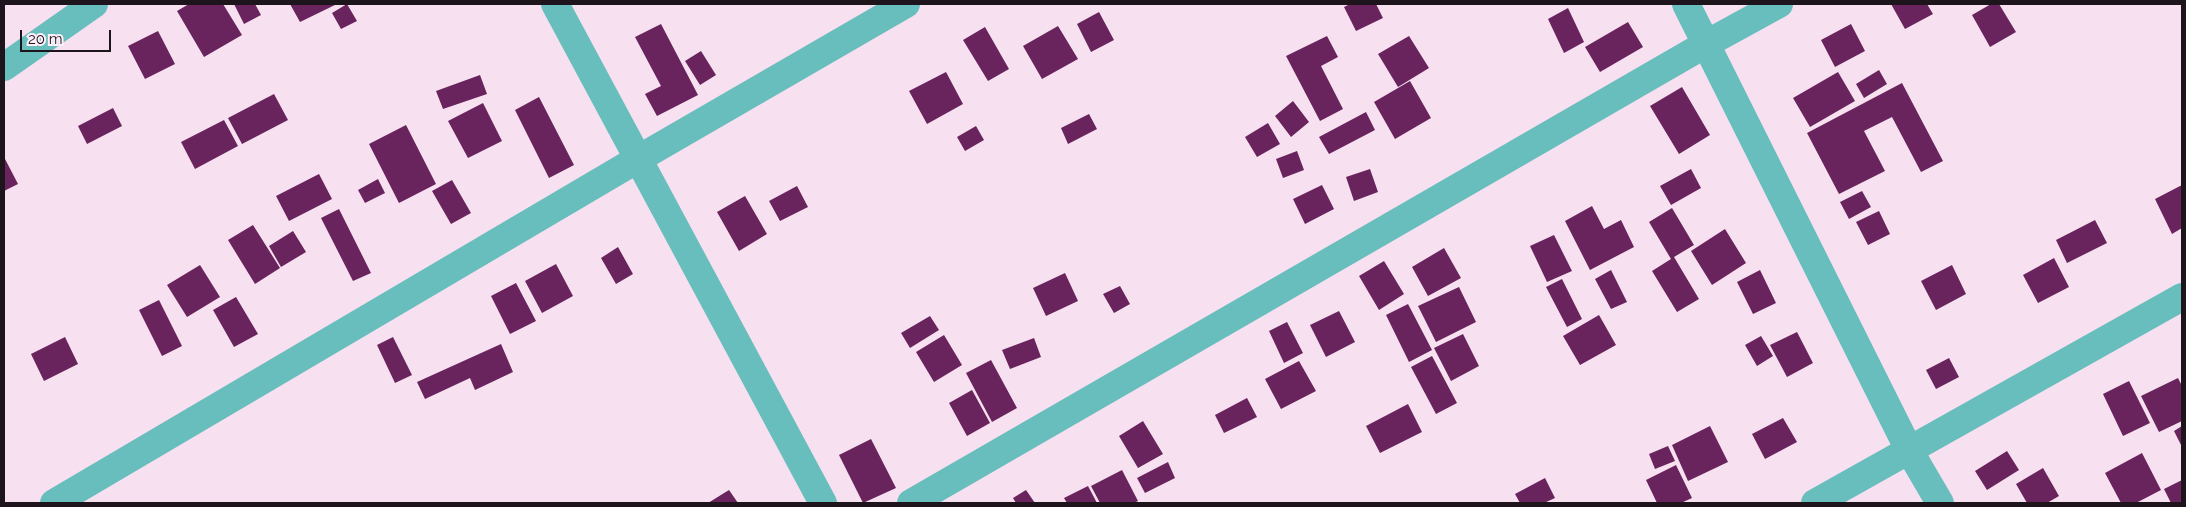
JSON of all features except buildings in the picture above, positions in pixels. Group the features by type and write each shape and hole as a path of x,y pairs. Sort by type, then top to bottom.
{"street":[{"path":"4,66 94,4"},
{"path":"556,4 823,503"},
{"path":"54,503 638,158 906,4"},
{"path":"1686,4 1909,450 1940,503"},
{"path":"911,503 1706,44 1779,4"},
{"path":"1815,503 2182,296"}]}
